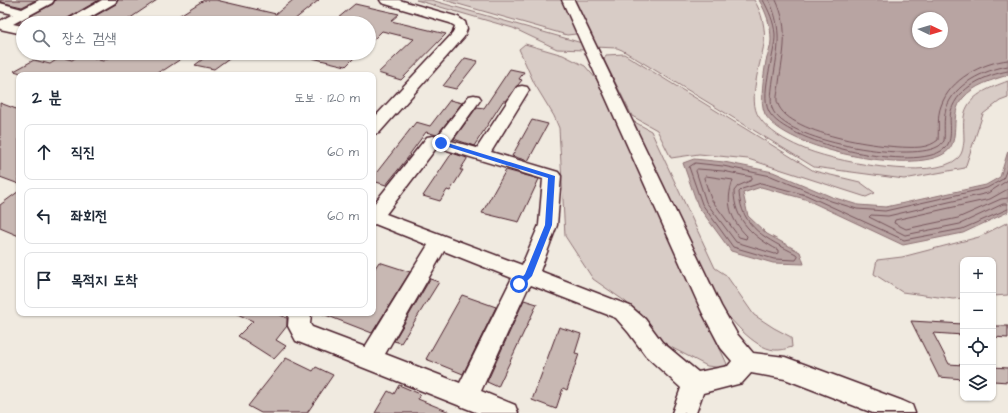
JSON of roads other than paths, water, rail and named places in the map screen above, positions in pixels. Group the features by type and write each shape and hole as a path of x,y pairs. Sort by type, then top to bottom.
{"street":[{"path":"0,7 25,15 48,0"},
{"path":"376,126 459,34 461,29 461,26 454,20 386,0"},
{"path":"568,0 713,312 729,341 747,362 785,368 903,413"},
{"path":"84,16 103,5"},
{"path":"16,19 1,25 16,28"},
{"path":"481,155 522,90"},
{"path":"441,143 474,99"},
{"path":"376,214 433,141 552,176 548,225 528,276 519,284 466,396"},
{"path":"376,218 624,312 637,326 654,349 694,384"},
{"path":"370,359 440,242"},
{"path":"300,316 299,326 304,334 466,396 506,413"},
{"path":"694,384 734,375 747,362"},
{"path":"684,413 694,384"}],"water":[{"path":"759,0 1008,0 1008,75 978,86 967,93 956,112 953,142 945,153 929,159 906,161 879,160 822,148 797,138 777,127 765,114 762,102 762,88 771,40 766,14"},
{"path":"1008,151 1008,212 963,233 903,245 805,199 761,187 743,193 748,216 767,234 800,252 804,264 773,263 731,251 698,206 683,163 694,159 724,162 773,172 832,197 858,205 886,207 986,185 1000,177"}]}
